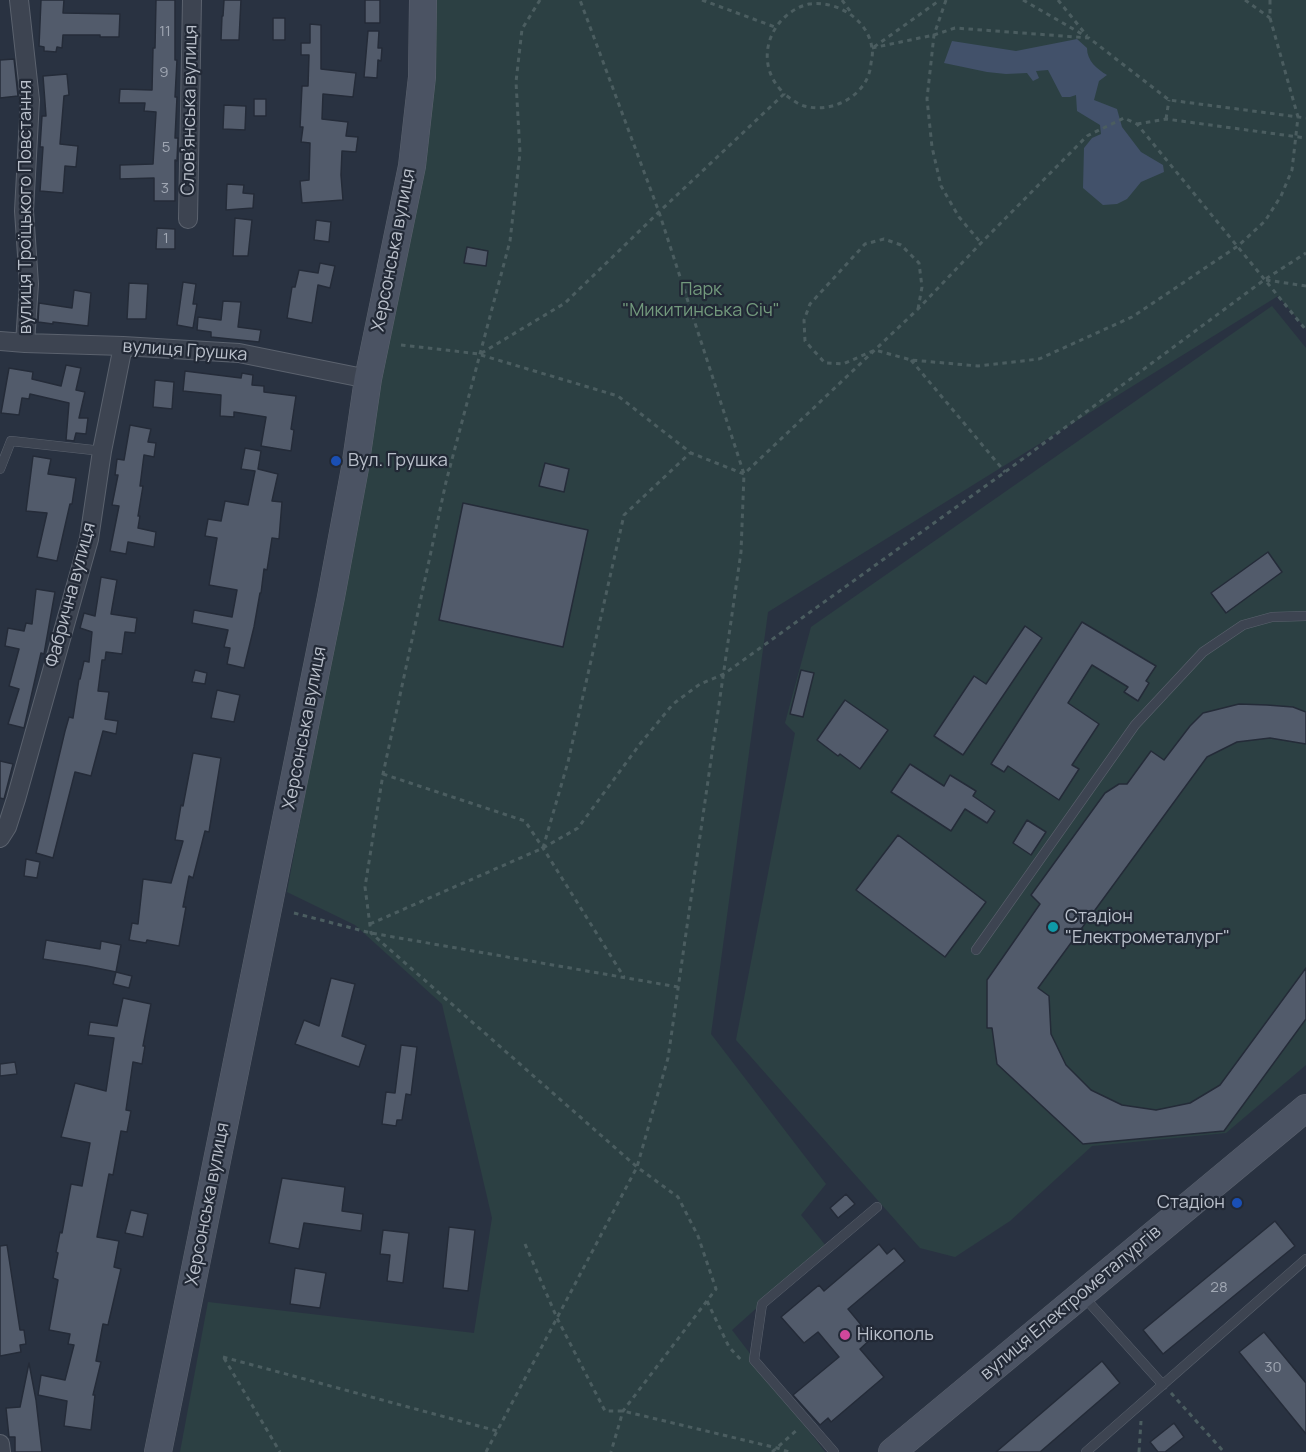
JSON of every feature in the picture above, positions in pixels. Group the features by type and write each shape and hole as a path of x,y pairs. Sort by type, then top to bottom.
{"main road":[{"name":"Херсонська вулиця","path":"158,1452 331,597 355,468 368,379 412,166 422,77 423,0"},
{"name":"вулиця Електрометалургів","path":"892,1452 1306,1108"}],"street":[{"name":"вулиця Троїцького Повстання","path":"19,0 30,100 24,211 29,284 25,343"},
{"name":"Словʼянська вулиця","path":"188,219 192,0"},
{"name":"вулиця Грушка","path":"0,340 240,353 368,379"},
{"name":"Фабрична вулиця","path":"0,838 7,827 16,799 88,538 102,451 123,346"},
{"path":"0,1444 1,1452"}],"lane":[{"path":"0,469 11,441 102,451"},
{"path":"976,950 1136,725 1203,652 1243,625 1272,617 1306,616"},
{"path":"834,1452 754,1360 762,1304 877,1207"},
{"path":"1086,1452 1306,1260"},
{"path":"1081,1294 1163,1385"}],"path":[{"path":"540,0 522,29 516,82 520,153 510,242 446,482 383,774 365,887 371,933 637,1167 678,1197 698,1236 716,1289 623,1411 612,1452"},
{"path":"486,1452 637,1167 668,1058 741,552 744,474 659,212 580,0"},
{"path":"702,0 776,27"},
{"path":"842,0 865,28 872,48 871,70 861,89 844,103 824,108 802,106 784,94 773,80 768,62 768,44 776,27 790,11 810,2 831,4 851,12"},
{"path":"872,48 940,0"},
{"path":"946,0 934,35 927,99 932,147 942,186 959,217 981,243"},
{"path":"1023,0 1089,38 1169,100 1306,118"},
{"path":"1058,0 1089,38"},
{"path":"1245,0 1270,18"},
{"path":"918,309 922,287 919,263 901,245 884,239 865,244 810,304 804,320 805,341 825,363 843,364 875,351 910,360 978,366 1039,359 1132,317 1238,246 1265,221 1281,196 1292,170 1298,117 1270,18 1270,0"},
{"path":"872,48 934,35 955,28 1089,38"},
{"path":"480,354 565,303 784,94"},
{"path":"1166,119 1169,100"},
{"path":"744,474 918,309 1087,136 1124,118 1137,124 1306,330"},
{"path":"1137,124 1166,119 1306,138"},
{"path":"370,924 543,848 578,828 640,744 673,704 700,684 724,674 1005,472 1264,280 1306,253"},
{"path":"1264,280 1306,286"},
{"path":"401,345 480,354 618,396 691,453 744,474"},
{"path":"910,360 1005,472"},
{"path":"543,848 568,762 624,515 691,453"},
{"path":"383,774 525,821 624,977"},
{"path":"294,913 371,933 678,987"},
{"path":"525,1244 557,1318 605,1411 623,1411 789,1452"},
{"path":"280,1452 223,1358 497,1432"},
{"path":"1163,1385 1224,1452"},
{"path":"1139,1452 1142,1403"},
{"path":"772,1452 799,1429"}],"green space":[{"name":"Парк \"Микитинська Січ\"","path":"432,0 1306,0 1306,329 1278,296 768,612 711,1034 826,1184 801,1215 826,1246 732,1330 825,1452 180,1452 208,1302 474,1333 492,1218 442,1004 355,925 287,892 399,285"},
{"path":"1272,306 1306,348 1306,1065 1226,1133 1092,1146 1010,1221 955,1257 920,1248 736,1040 795,733 785,723 811,627"}],"water":[{"path":"1077,39 1087,48 1093,64 1107,75 1099,81 1094,100 1117,109 1122,127 1141,152 1163,165 1164,172 1141,182 1127,199 1117,204 1103,205 1083,188 1084,148 1092,138 1101,134 1100,125 1077,111 1076,95 1062,97 1048,70 1036,71 1039,78 1033,81 1027,73 987,72 944,63 952,41 1016,51"}],"building":[{"path":"41,0 64,0 63,13 120,14 119,37 63,35 62,48 57,47 56,52 44,51 44,47 39,46"},
{"path":"156,0 175,0 175,60 177,60 175,97 177,97 175,138 178,138 177,161 175,160 175,201 154,201 154,178 120,179 120,165 153,164 156,112 144,111 145,103 119,103 120,89 152,90"},
{"path":"224,0 241,0 239,40 221,40"},
{"path":"365,0 380,0 380,23 365,23"},
{"path":"273,18 285,18 285,40 273,40"},
{"path":"310,24 321,25 321,69 356,73 353,97 323,94 322,119 348,122 346,136 358,137 356,152 342,151 343,200 302,203 300,181 309,180 310,143 301,142 302,86 308,86 309,55 301,55 301,43 310,43"},
{"path":"368,31 379,31 378,48 382,48 381,61 378,60 377,78 364,77"},
{"path":"14,59 18,96 0,98 0,60"},
{"path":"67,74 69,95 64,96 60,144 78,146 76,167 65,166 63,193 40,191 43,147 40,147 42,116 46,116 43,76"},
{"path":"254,99 266,99 266,116 254,116"},
{"path":"224,105 246,106 245,130 223,129"},
{"path":"227,184 244,185 243,193 254,194 253,208 226,210"},
{"path":"235,218 252,220 248,256 233,256"},
{"path":"316,220 331,222 329,242 314,240"},
{"path":"157,228 175,229 175,249 156,249"},
{"path":"467,247 488,251 486,266 464,263"},
{"path":"320,263 335,266 330,288 318,285 312,323 287,318 292,287 295,287 299,270 318,273"},
{"path":"183,282 196,284 193,304 197,304 193,328 177,325"},
{"path":"129,283 148,284 146,319 127,319"},
{"path":"74,290 91,293 88,326 38,322 39,303 72,308"},
{"path":"223,301 241,302 238,327 261,330 259,342 211,337 211,332 197,330 198,317 221,320"},
{"path":"66,365 81,368 76,390 85,392 79,418 88,418 86,434 76,433 74,441 66,440 69,403 30,394 29,399 22,398 19,415 1,413 9,368 33,372 32,379 61,386"},
{"path":"185,371 241,378 242,373 253,375 252,385 264,386 264,392 296,396 291,429 294,430 291,451 261,446 266,417 234,412 234,417 220,416 221,395 183,391"},
{"path":"155,380 174,382 172,409 153,407"},
{"path":"130,425 151,429 148,442 156,443 154,457 144,455 138,528 156,532 154,547 128,542 126,554 110,551 119,506 112,505 118,475 115,475 117,459 124,460"},
{"path":"245,448 261,451 258,469 278,474 272,501 282,502 279,539 272,538 267,570 264,569 261,593 244,668 227,664 230,648 224,647 228,630 192,623 194,610 232,617 237,590 209,585 217,538 205,536 208,519 221,521 225,501 248,505 255,471 241,469"},
{"path":"33,456 51,459 48,474 76,478 72,504 70,504 57,561 37,557 47,513 26,511"},
{"path":"545,463 569,469 564,492 539,486"},
{"path":"463,503 588,530 563,647 439,620"},
{"path":"1268,552 1282,572 1226,613 1211,593"},
{"path":"101,577 117,580 111,614 137,618 135,633 125,632 122,654 106,652 105,660 102,660 98,691 109,692 105,719 118,721 116,734 103,731 91,776 75,772 53,858 36,853 65,731 69,717 73,718 79,679 84,661 89,662 92,632 80,628 84,613 95,616"},
{"path":"36,589 55,592 44,654 41,653 24,728 8,724 19,689 9,686 19,649 5,646 8,628 24,631 26,623 32,624"},
{"path":"1082,622 1156,666 1146,681 1149,683 1138,701 1124,692 1128,687 1092,665 1068,703 1099,724 1072,765 1079,769 1059,800 1008,766 1004,772 991,764"},
{"path":"1025,626 1042,638 963,755 934,736 974,676 986,684"},
{"path":"195,670 207,673 205,684 192,682"},
{"path":"801,670 814,673 803,717 790,714"},
{"path":"217,690 240,695 234,722 211,718"},
{"path":"845,700 888,730 860,769 817,740"},
{"name":"Стадіон \"Електрометалург\"","path":"1239,704 1293,707 1306,712 1306,744 1270,738 1237,742 1207,757 1038,988 1049,996 1051,1034 1066,1065 1091,1090 1122,1105 1156,1110 1190,1103 1220,1085 1306,968 1306,1019 1224,1131 1083,1144 997,1064 992,1028 987,1028 987,980 1040,904 1031,895 1105,793 1119,784 1127,784 1151,751 1164,760 1203,713"},
{"path":"193,753 221,758 209,832 205,831 193,878 189,876 179,946 147,940 146,943 129,940 132,923 138,924 143,879 171,883 183,841 175,840"},
{"path":"0,761 13,764 4,799 0,798"},
{"path":"910,764 944,786 950,775 976,791 973,796 995,811 987,823 965,809 951,831 891,792"},
{"path":"1027,820 1046,832 1031,855 1013,843"},
{"path":"898,835 986,902 945,957 856,890"},
{"path":"26,859 40,862 37,878 24,876"},
{"path":"46,940 100,949 101,941 121,945 116,972 43,959"},
{"path":"116,972 132,976 129,988 113,984"},
{"path":"331,978 355,984 342,1036 366,1045 359,1067 295,1044 304,1020 319,1026"},
{"path":"123,998 151,1004 142,1064 133,1062 126,1110 131,1111 127,1132 121,1131 113,1175 109,1174 97,1237 119,1241 114,1267 121,1269 108,1325 103,1324 96,1361 101,1362 93,1395 95,1395 91,1430 64,1426 67,1401 38,1395 41,1375 65,1380 74,1345 68,1344 70,1334 49,1330 58,1280 53,1278 58,1253 56,1252 71,1184 82,1186 90,1143 61,1137 75,1083 106,1091 114,1038 88,1035 90,1022 117,1026"},
{"path":"401,1045 417,1047 411,1095 406,1094 402,1120 397,1120 396,1126 382,1124 386,1092 395,1093"},
{"path":"15,1062 17,1074 0,1076 0,1064"},
{"path":"282,1178 345,1187 342,1211 363,1214 361,1231 304,1223 299,1249 269,1243"},
{"path":"846,1194 855,1204 838,1218 830,1208"},
{"path":"131,1210 148,1214 143,1237 125,1233"},
{"path":"1275,1221 1295,1246 1163,1354 1143,1330"},
{"path":"449,1227 475,1230 468,1291 443,1288"},
{"path":"383,1230 409,1233 403,1283 387,1281 390,1255 380,1254"},
{"name":"Нікополь","path":"879,1244 887,1254 894,1248 905,1261 848,1309 872,1338 860,1349 884,1377 831,1422 828,1418 820,1425 793,1395 839,1357 818,1332 804,1343 781,1317 819,1285 824,1291"},
{"path":"7,1245 20,1330 24,1330 26,1344 20,1345 21,1352 0,1356 0,1246"},
{"path":"295,1268 326,1273 320,1308 290,1304"},
{"path":"1264,1332 1306,1383 1306,1434 1239,1352"},
{"path":"1102,1361 1120,1383 1040,1452 996,1452"},
{"path":"29,1363 42,1452 15,1452 15,1437 9,1437 6,1408 20,1407"},
{"path":"1174,1423 1184,1437 1165,1452 1158,1452 1150,1442"}],"place":[{"name":"Вул. Грушка","path":"336,461"},
{"name":"Стадіон \"Електрометалург\"","path":"1053,927"},
{"name":"Стадіон","path":"1237,1203"},
{"name":"Нікополь","path":"845,1335"}]}
